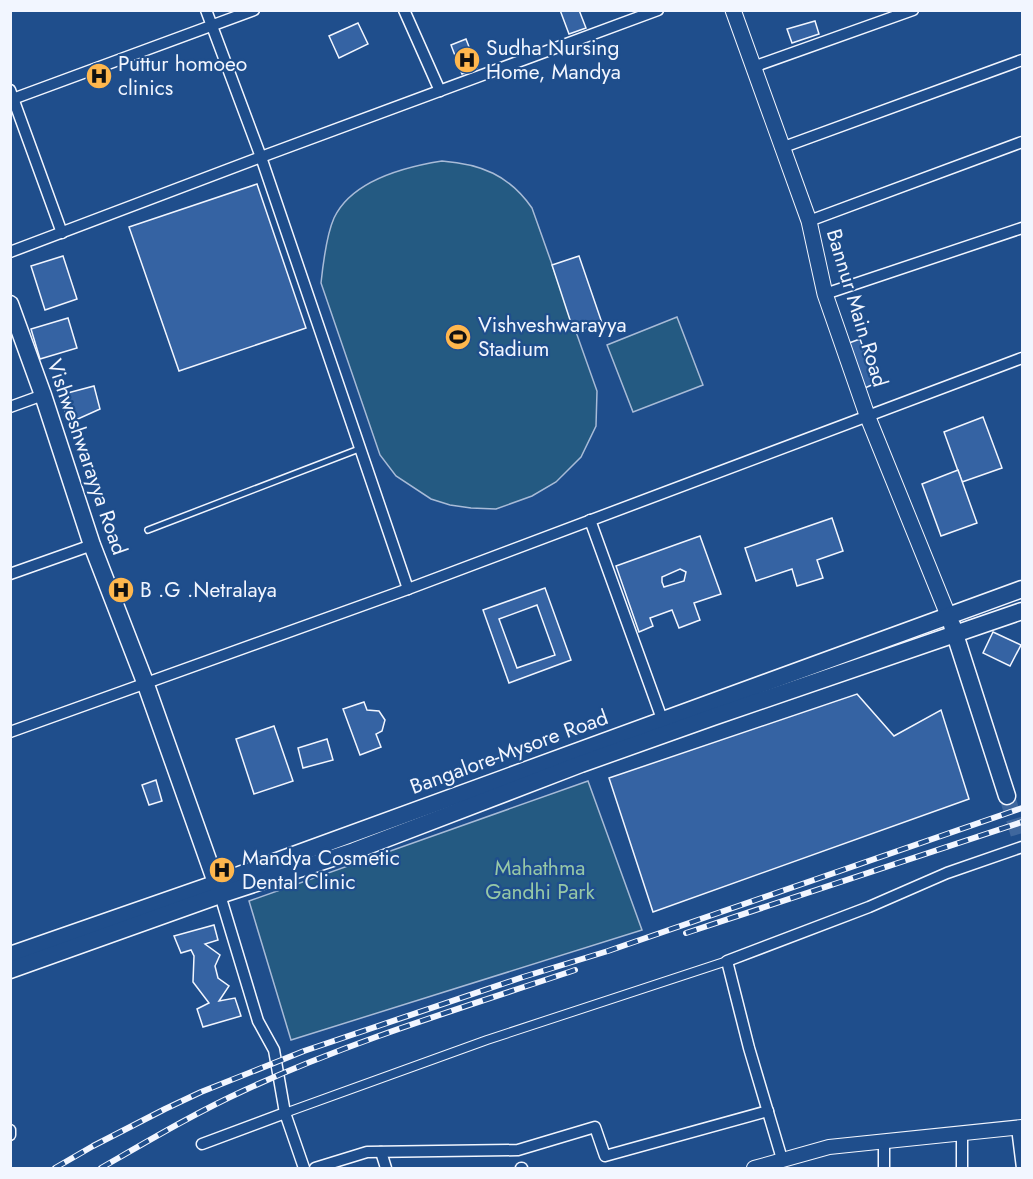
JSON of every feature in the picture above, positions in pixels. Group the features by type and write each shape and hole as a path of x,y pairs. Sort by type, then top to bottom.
{"main road":[{"name":"Bannur Main Road","path":"733,10 808,221 825,294 867,415 948,615"},
{"name":"Vishweshwarayya Road","path":"10,304 43,395 92,545 145,682 218,889"},
{"name":"Bangalore-Mysore Road","path":"10,969 662,719 1023,589"},
{"name":"Bangalore-Mysore Road","path":"10,955 218,889 354,851 592,760 1023,611"},
{"path":"948,615 1007,796"}],"street":[{"path":"206,10 261,157 408,589"},
{"path":"62,232 12,97 254,10"},
{"path":"404,10 440,91"},
{"path":"10,252 658,10"},
{"path":"753,67 914,10"},
{"path":"781,148 1023,60"},
{"path":"808,221 1023,142"},
{"path":"825,294 1023,228"},
{"path":"10,732 408,589 1023,358"},
{"path":"10,407 43,395"},
{"path":"590,520 662,719"},
{"path":"10,574 92,545"},
{"path":"202,1144 487,1040 727,961 869,907 947,873 1023,847"},
{"path":"218,889 258,1021 274,1050 285,1113 304,1168"},
{"path":"727,961 749,1048 782,1160"},
{"path":"315,1168 367,1152 518,1150 595,1127 605,1156 768,1111"},
{"path":"754,1168 829,1147 1020,1127 1022,1168"},
{"path":"10,1130 10,1135"},
{"path":"962,1133 962,1168"},
{"path":"884,1141 884,1168"},
{"path":"381,1152 386,1168"}],"lane":[{"path":"148,530 360,448"}],"green space":[{"name":"Vishveshwarayya Stadium","path":"442,161 482,168 493,173 514,187 532,208 597,391 596,426 581,457 556,482 532,496 496,509 450,505 431,499 396,476 380,455 321,283 331,225 342,205 353,194 380,178 412,167"},
{"path":"677,317 703,385 633,412 607,345"},
{"name":"Mahathma Gandhi Park","path":"588,781 642,930 291,1040 249,901"}],"building":[{"path":"560,10 579,10 586,28 569,34"},
{"path":"815,21 819,34 792,43 787,29"},
{"path":"358,23 368,44 339,58 329,36"},
{"path":"466,39 477,68 462,74 451,45"},
{"path":"257,184 306,328 179,371 129,227"},
{"path":"63,256 77,299 45,310 31,266"},
{"path":"579,256 602,323 574,332 552,265"},
{"path":"68,318 77,348 40,359 31,329"},
{"path":"860,339 876,383 865,388 849,343"},
{"path":"94,386 100,409 69,423 60,395"},
{"path":"983,417 1002,468 962,482 944,432"},
{"path":"958,470 977,523 941,536 922,484"},
{"path":"832,518 843,551 817,560 823,578 797,586 792,569 756,581 745,548"},
{"path":"700,536 721,594 694,603 700,620 679,628 672,610 650,618 653,626 639,632 616,566","holes":["680,569 686,572 684,581 664,587 662,577"]},
{"path":"545,588 571,660 509,683 483,610","holes":["537,605 555,655 517,668 499,619"]},
{"path":"993,632 1021,645 1010,666 983,653"},
{"path":"857,694 894,736 941,710 969,799 653,912 609,778"},
{"path":"364,702 367,710 379,711 385,720 382,731 376,734 381,747 360,755 343,709"},
{"path":"274,726 293,781 254,794 236,739"},
{"path":"327,739 333,760 303,768 298,748"},
{"path":"156,780 162,801 149,805 142,785"},
{"path":"214,925 218,940 205,944 220,955 215,966 218,978 229,986 219,1001 235,998 241,1016 203,1027 197,1009 209,1003 193,982 194,956 191,950 181,953 174,936"}],"tunnel":[{"path":"1007,796 1022,846"}],"railway":[{"path":"55,1168 93,1146 201,1092 304,1051 523,977 608,951 1022,808"},
{"path":"686,933 1022,822"},
{"path":"101,1168 208,1108 285,1072 409,1026 575,970"}],"place":[{"name":"Sudha Nursing Home, Mandya","path":"467,60"},
{"name":"Puttur homoeo clinics","path":"99,76"},
{"name":"Vishveshwarayya Stadium","path":"458,337"},
{"name":"B .G .Netralaya","path":"121,590"},
{"name":"Mandya Cosmetic Dental Clinic","path":"222,870"}]}
